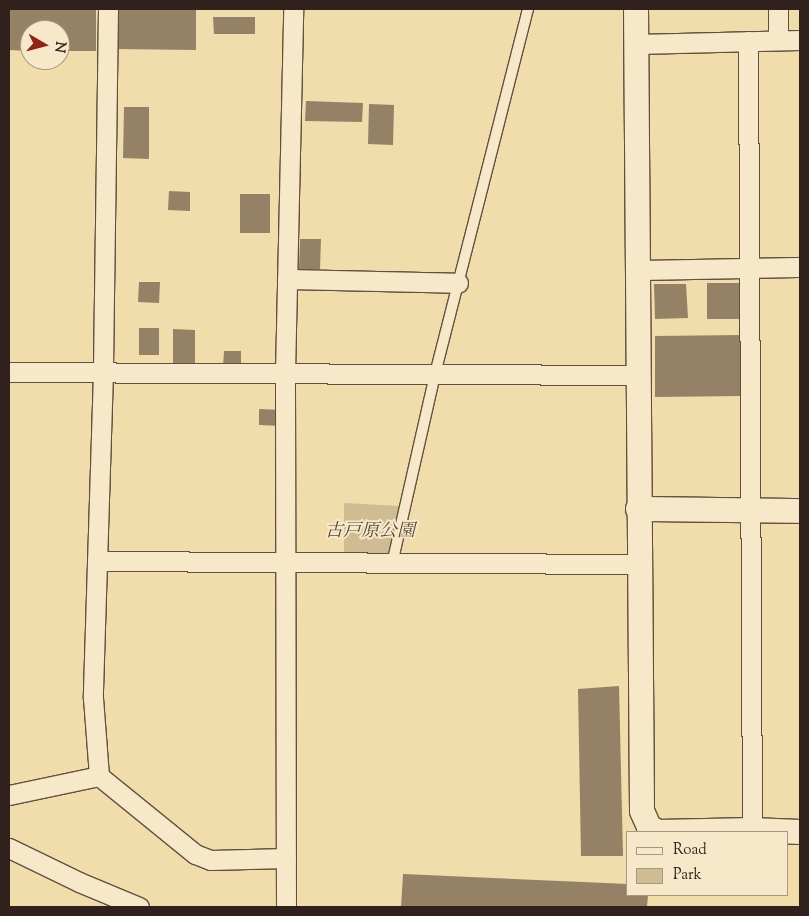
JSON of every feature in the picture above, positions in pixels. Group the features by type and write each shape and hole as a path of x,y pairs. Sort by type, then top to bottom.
{"street":[{"path":"108,9 103,372 93,698 99,776 195,854 211,860 286,858"},
{"path":"286,907 285,373 293,9"},
{"path":"636,9 638,509 642,810 649,827 656,831"},
{"path":"778,9 778,40"},
{"path":"636,44 800,40"},
{"path":"748,41 752,830"},
{"path":"638,270 800,267"},
{"path":"287,279 458,283"},
{"path":"9,372 638,375"},
{"path":"638,509 800,511"},
{"path":"97,562 639,564"},
{"path":"9,795 99,776"},
{"path":"705,831 776,831"},
{"path":"9,848 78,882 139,907"}],"lane":[{"path":"392,564 435,374 528,9"}],"green space":[{"name":"古戸原公園","path":"344,503 401,506 392,564 344,564"}],"building":[{"path":"9,9 96,9 96,51 70,51 70,20 20,20 20,51 9,50"},
{"path":"115,9 196,9 196,50 114,49"},
{"path":"213,17 255,17 255,34 214,34"},
{"path":"306,101 363,103 362,122 305,121"},
{"path":"369,104 394,105 393,145 368,144"},
{"path":"124,107 149,107 149,159 123,158"},
{"path":"169,191 190,192 190,211 168,210"},
{"path":"240,194 270,194 270,233 240,233"},
{"path":"300,239 321,239 320,269 299,269"},
{"path":"139,282 160,282 159,303 138,302"},
{"path":"707,283 740,283 741,319 707,319"},
{"path":"654,284 686,284 688,318 655,319"},
{"path":"139,328 159,328 159,355 139,355"},
{"path":"173,329 195,330 195,365 173,365"},
{"path":"741,335 742,396 655,397 655,336"},
{"path":"224,351 241,351 241,368 223,367"},
{"path":"259,409 282,410 281,426 259,425"},
{"path":"619,686 623,856 581,856 578,689"},
{"path":"403,874 626,884 626,896 648,896 647,907 401,907"}]}
